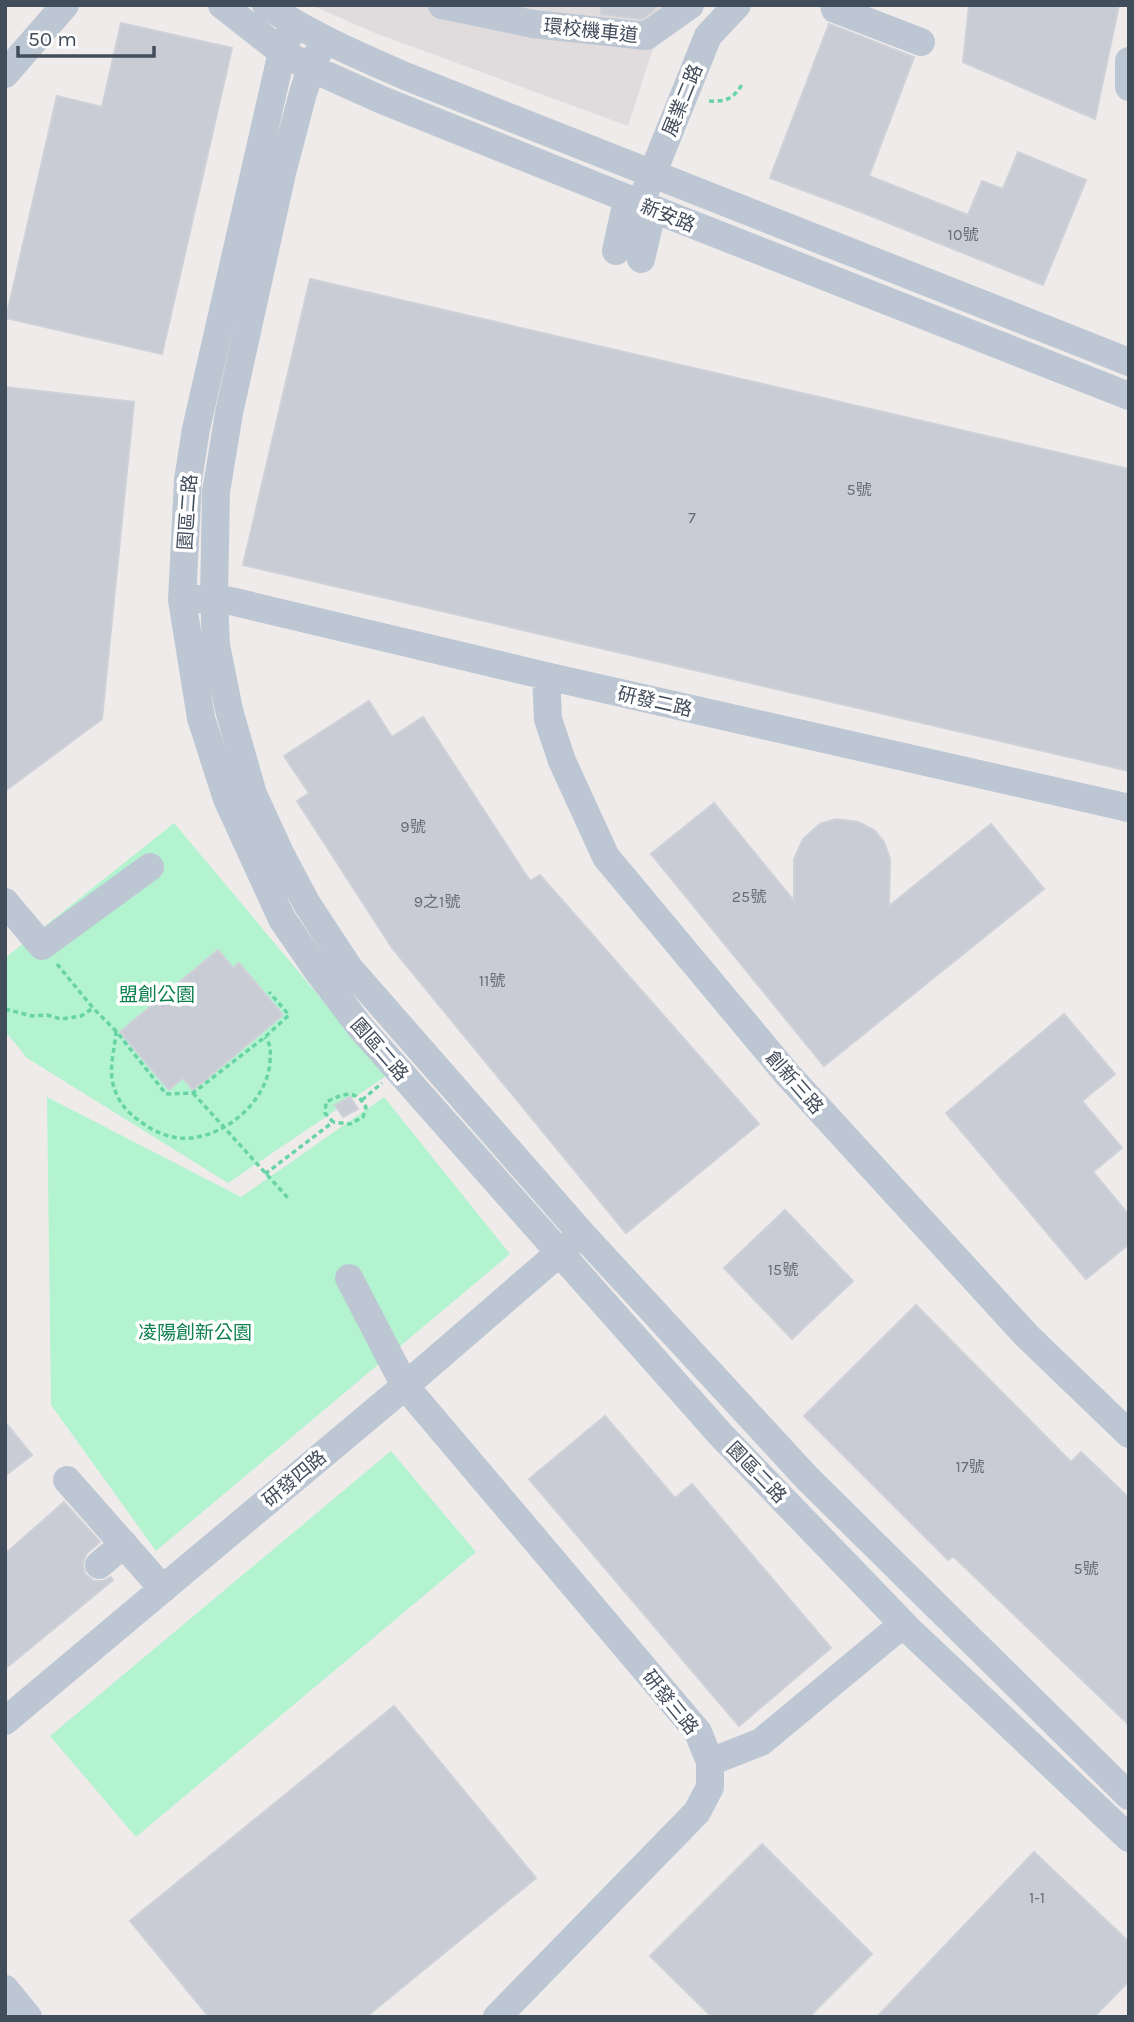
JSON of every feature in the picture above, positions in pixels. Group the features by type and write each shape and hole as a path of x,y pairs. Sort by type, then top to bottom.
{"street":[{"path":"5,74 65,5"},
{"name":"新安路","path":"222,5 282,52 383,100 1129,396"},
{"name":"新安路","path":"267,5 293,24 324,40 405,76 1129,362"},
{"name":"環校機車道","path":"442,5 533,23 646,36 690,5"},
{"name":"展業二路","path":"628,255 624,214 640,204 708,36 737,5"},
{"path":"834,5 835,9 921,42"},
{"name":"園區二路","path":"293,24 282,52 196,429 188,480 182,600 201,718 227,799 282,919 361,1028 720,1434 902,1624 1129,1838"},
{"name":"園區二路","path":"324,40 311,68 282,173 229,413 216,492 216,645 229,710 253,794 307,905 349,968 582,1234 807,1478 1129,1796"},
{"path":"1129,61 1129,87"},
{"name":"研發二路","path":"182,600 214,597 546,676 1129,808"},
{"name":"創新三路","path":"546,676 548,719 562,761 607,857 787,1074 1027,1336 1129,1434"},
{"path":"5,902 14,932 42,946 150,867"},
{"name":"研發四路","path":"5,1721 582,1234"},
{"name":"研發三路","path":"349,1278 405,1386 698,1732 710,1762"},
{"path":"67,1480 163,1588"},
{"path":"99,1565 124,1544"},
{"path":"496,2017 697,1812 710,1787 710,1762 761,1742 902,1624"},
{"path":"5,1989 28,2017"}],"path":[{"path":"709,101 721,102 729,99 743,83"},
{"path":"42,946 93,1008 116,1031 166,1094 193,1094 265,1037 289,1014 269,992"},
{"path":"5,1009 32,1016 47,1015 61,1019 81,1016 93,1008"},
{"path":"116,1031 111,1054 112,1082 129,1114 146,1127 166,1136 190,1138 224,1128 254,1101 267,1082 271,1046 265,1037"},
{"path":"362,1100 382,1083"},
{"path":"193,1094 288,1198"},
{"path":"354,1094 362,1100 366,1107 363,1117 349,1124 333,1122 325,1113 326,1102 341,1095 354,1094"},
{"path":"265,1174 333,1122"}],"shaded area":[{"path":"311,5 707,5 653,49 628,126 375,33"}],"green space":[{"name":"盟創公園","path":"174,823 386,1076 228,1183 27,1058 5,1031 5,958"},
{"name":"凌陽創新公園","path":"47,1097 241,1197 384,1097 510,1254 156,1551 51,1405"},
{"path":"391,1451 476,1552 136,1837 50,1736"}],"building":[{"path":"601,5 655,5 654,10 642,19 601,14"},
{"path":"969,5 1119,5 1095,119 963,62"},
{"path":"121,23 232,48 162,354 6,318 57,96 102,107"},
{"path":"829,24 914,57 869,176 968,215 982,181 1003,189 1018,152 1086,180 1043,285 770,178"},
{"path":"310,279 1129,469 1129,771 243,565"},
{"path":"5,387 134,402 102,719 5,791"},
{"path":"369,701 392,737 423,717 530,881 540,875 759,1124 626,1233 392,948 297,801 309,793 284,756"},
{"path":"714,803 794,901 794,859 803,839 820,824 836,819 858,822 874,830 884,842 890,859 889,906 991,824 1044,889 824,1066 651,854"},
{"path":"218,950 233,968 239,963 283,1015 193,1090 183,1078 169,1090 120,1032"},
{"path":"1064,1014 1115,1074 1082,1101 1122,1148 1093,1172 1129,1215 1129,1244 1086,1279 946,1113"},
{"path":"350,1097 358,1109 343,1117 335,1105"},
{"path":"785,1210 853,1281 792,1339 724,1268"},
{"path":"916,1305 1071,1462 1081,1452 1129,1498 1129,1725 953,1556 948,1560 804,1416"},
{"path":"605,1416 675,1498 692,1484 831,1648 739,1726 529,1479"},
{"path":"5,1422 32,1455 5,1476"},
{"path":"64,1502 100,1542 84,1559 86,1575 94,1581 111,1577 113,1580 5,1669 5,1554"},
{"path":"394,1706 536,1878 366,2017 209,2017 130,1921"},
{"path":"762,1844 872,1954 809,2017 712,2017 650,1956"},
{"path":"1034,1852 1129,1942 1129,1981 1094,2017 877,2017"}]}
